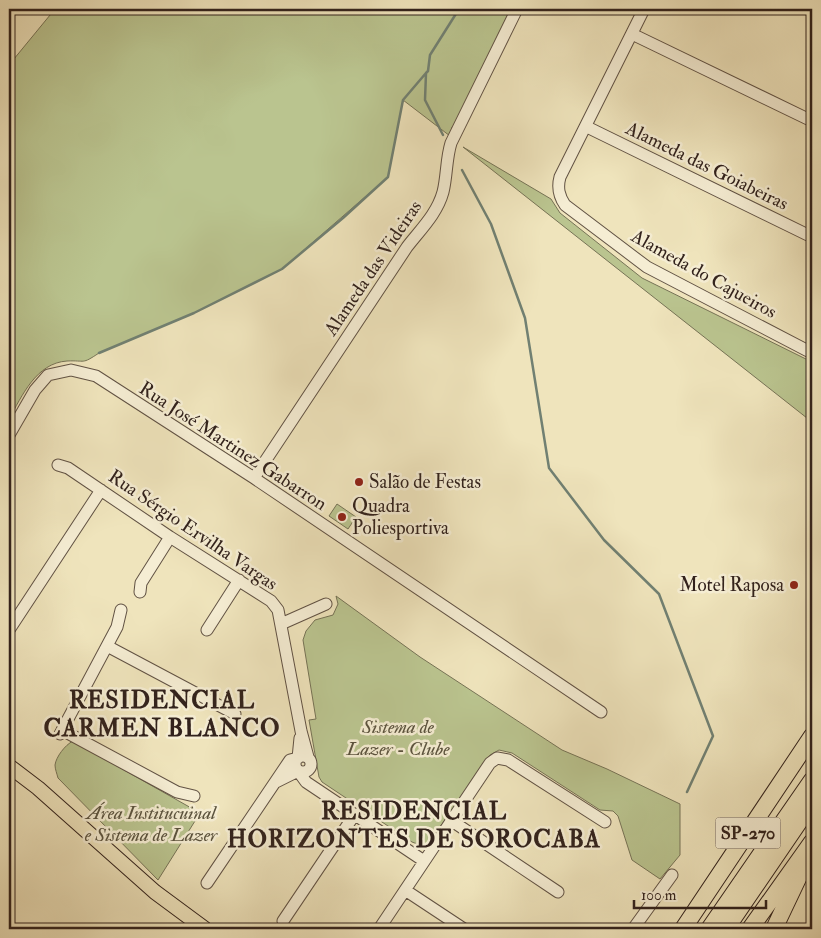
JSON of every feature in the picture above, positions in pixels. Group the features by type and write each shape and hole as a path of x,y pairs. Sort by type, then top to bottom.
{"highway":[{"name":"SP-270","path":"683,929 812,736"},
{"name":"SP-270","path":"709,929 812,780"},
{"name":"SP-270","path":"726,929 812,803"},
{"name":"SP-270","path":"750,929 812,842"},
{"path":"774,929 812,848"}],"main road":[{"path":"9,766 38,788 155,892 204,929"}],"street":[{"name":"Alameda das Videiras","path":"254,478 407,247 433,214 442,195 451,143 517,9"},
{"name":"Alameda do Cajueiros","path":"644,9 560,177 558,185 559,197 565,206 647,267 812,353"},
{"path":"632,34 812,122"},
{"name":"Alameda das Goiabeiras","path":"586,127 812,237"},
{"name":"Rua José Martinez Gabarron","path":"9,435 35,390 48,375 72,370 96,376 254,478 601,712"},
{"name":"Rua Sérgio Ervilha Vargas","path":"58,465 68,468 170,537 271,601 278,610 306,761 318,790"},
{"path":"9,630 101,490"},
{"path":"140,592 141,583 170,537"},
{"path":"207,630 239,580"},
{"path":"281,624 326,604"},
{"path":"121,610 117,627 61,732 177,792 194,796"},
{"path":"107,646 234,714"},
{"path":"379,929 490,763 497,758 508,760 605,822"},
{"path":"207,883 290,760 306,761"},
{"name":"Rua Sérgio Ervilha Vargas","path":"298,770 295,764 306,761"},
{"path":"275,783 298,770 306,782 424,861"},
{"path":"283,921 354,814"},
{"path":"452,821 558,892"},
{"path":"633,929 672,875"},
{"path":"405,890 464,929"}],"green space":[{"path":"55,9 512,9 456,124 452,127 450,136 403,100 388,177 282,269 194,313 99,353 86,361 56,363 38,374 31,382 9,419 9,65"},
{"path":"463,147 551,199 560,213 642,278 812,362 812,422"},
{"name":"Quadra Poliesportiva","path":"337,504 356,517 348,529 329,516"},
{"name":"Sistema de Lazer - Clube","path":"336,596 420,657 562,750 680,804 680,855 660,879 632,860 618,816 613,811 600,810 512,753 499,750 490,755 429,843 420,845 412,842 322,782 319,777 309,720 316,719 303,640 306,631 315,620 333,615 338,604"},
{"name":"Área Institucuinal e Sistema de Lazer","path":"73,741 200,813 158,880 58,778 55,765 57,758 64,748"}],"waterway":[{"path":"443,135 425,100 426,73 428,71 430,55 459,9"},
{"path":"99,353 194,313 282,269 343,218 388,177 403,100 426,73"},
{"path":"462,170 491,224 525,318 549,468 604,540 659,594 713,736 687,792"}],"place":[{"name":"Salão de Festas","path":"359,482"},
{"name":"Quadra Poliesportiva","path":"342,517"},
{"name":"Motel Raposa","path":"794,585"}],"district":[{"name":"RESIDENCIAL CARMEN BLANCO","path":"162,714"},
{"name":"RESIDENCIAL HORIZONTES DE SOROCABA","path":"414,825"}]}
